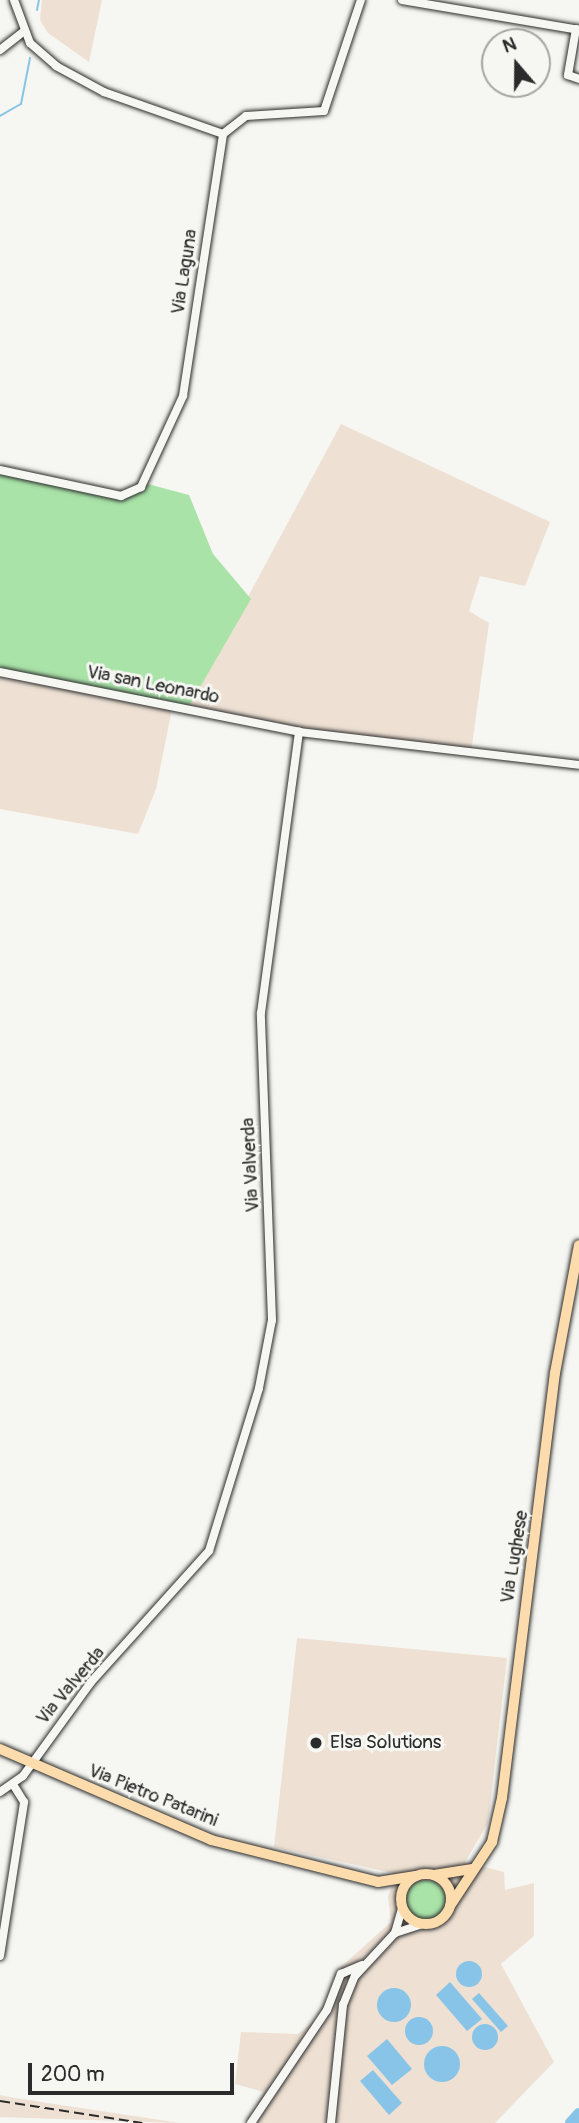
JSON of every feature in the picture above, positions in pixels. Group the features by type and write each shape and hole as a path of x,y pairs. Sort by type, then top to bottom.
{"main road":[{"name":"Via Lughese","path":"423,1924 439,1920 492,1842 502,1798 555,1373 579,1245"},
{"name":"Via Pietro Patarini","path":"0,1749 183,1831 378,1882 415,1876"},
{"path":"423,1924 401,1905 415,1876 474,1869"},
{"path":"432,1875 445,1884 450,1906"},
{"name":"Via Pietro Patarini","path":"378,1882 401,1905"}],"street":[{"path":"14,0 23,32 56,66 121,98 223,134 246,116 324,111 361,0"},
{"path":"402,0 578,29 568,75 579,79"},
{"path":"0,50 23,32"},
{"name":"Via Laguna","path":"0,470 121,496 141,487 183,396 223,134"},
{"name":"Via san Leonardo","path":"0,672 299,732"},
{"path":"299,732 579,765"},
{"name":"Via Valverda","path":"14,1786 91,1682 209,1551 271,1347 261,1013 299,732"},
{"path":"0,1792 14,1786 24,1802 0,1956"},
{"path":"395,1933 401,1905"},
{"path":"251,2123 327,2010 341,1974 362,1965 395,1933 423,1924"},
{"path":"331,2123 344,2005 362,1965"}],"shaded area":[{"path":"42,0 102,0 89,62 48,33 40,20"},
{"path":"341,424 550,522 525,586 480,576 469,611 489,623 471,752 374,744 188,708"},
{"path":"0,670 173,704 156,789 138,834 0,809"},
{"path":"297,1638 507,1658 488,1823 465,1862 504,1872 505,1890 534,1883 534,1936 501,1964 554,2062 495,2123 247,2123 264,2092 235,2084 241,2032 298,2034 318,2018 341,1967 391,1922 388,1896 397,1874 274,1847"},
{"path":"0,2095 15,2098 180,2123 0,2117"}],"green space":[{"path":"0,472 121,499 144,483 189,495 213,554 251,599 188,708 0,670"},
{"path":"426,1880 434,1881 440,1886 445,1892 445,1908 440,1914 434,1919 426,1920 418,1919 412,1914 407,1908 406,1900 407,1892 412,1886 418,1881"}],"water":[{"path":"469,1961 478,1965 482,1974 478,1983 469,1987 460,1983 456,1974 460,1965"},
{"path":"450,1982 482,2019 467,2031 436,1995"},
{"path":"394,1988 406,1993 411,2005 406,2017 394,2022 382,2017 377,2005 382,1993"},
{"path":"479,1993 508,2026 501,2032 472,1999"},
{"path":"419,2017 429,2021 433,2031 429,2041 419,2045 409,2041 405,2031 409,2021"},
{"path":"485,2024 494,2028 498,2037 494,2046 485,2050 476,2046 472,2037 476,2028"},
{"path":"387,2039 412,2069 392,2085 367,2056"},
{"path":"442,2046 455,2051 460,2064 455,2077 442,2082 429,2077 424,2064 429,2051"},
{"path":"373,2070 402,2103 389,2115 360,2081"}],"waterway":[{"path":"37,10 39,0"},
{"path":"0,116 21,104 30,58"},
{"path":"571,2123 579,2114"}],"railway":[{"path":"0,2101 142,2123"}],"place":[{"name":"Elsa Solutions","path":"316,1743"}]}
